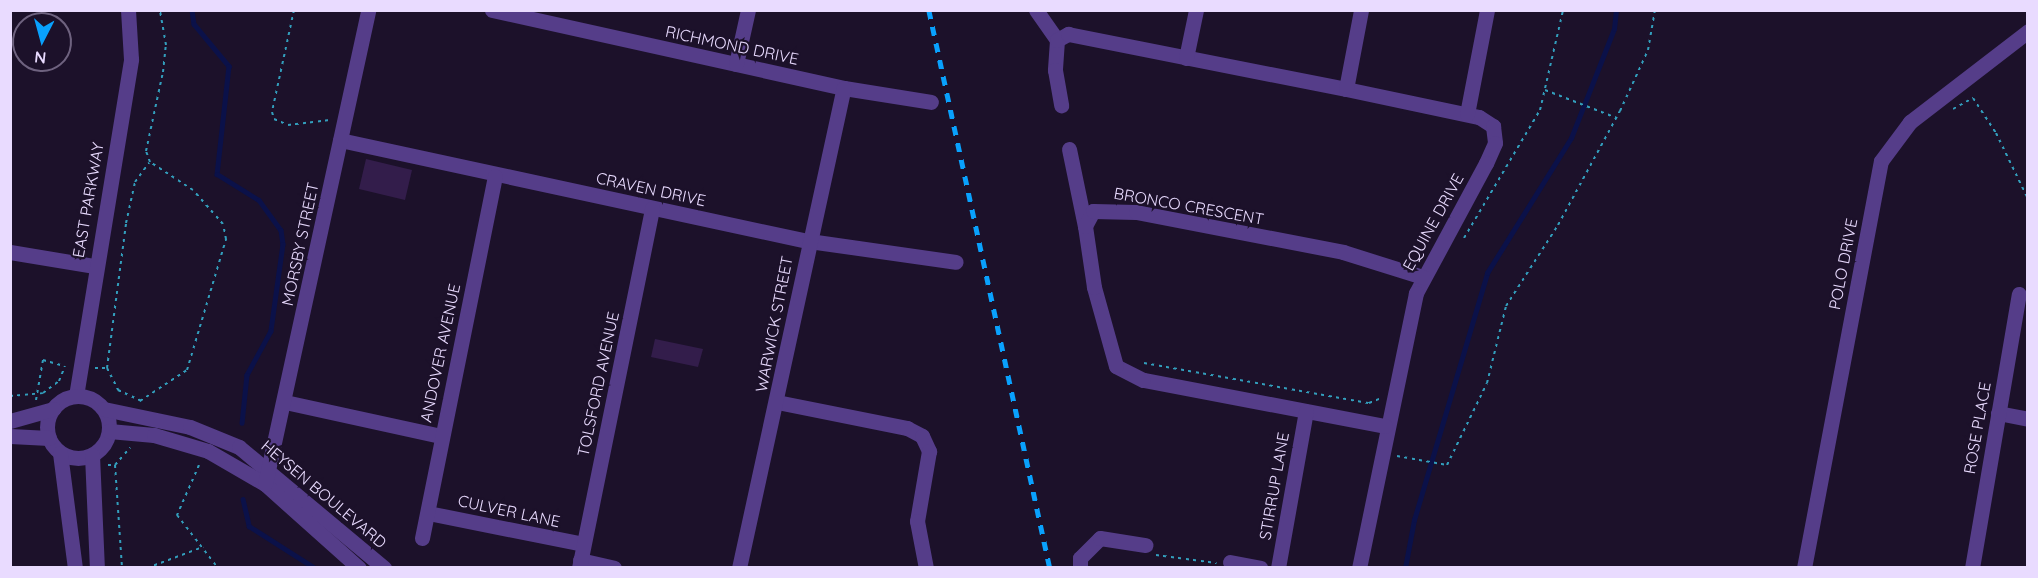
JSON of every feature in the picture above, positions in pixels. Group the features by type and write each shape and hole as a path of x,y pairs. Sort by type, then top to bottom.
{"street":[{"name":"EAST PARKWAY","path":"76,396 73,366 94,266 131,59 128,10"},
{"name":"MORSBY STREET","path":"265,484 285,402 368,10"},
{"name":"RICHMOND DRIVE","path":"492,10 844,88 931,102"},
{"path":"736,63 748,10"},
{"path":"1036,10 1057,40 1054,70 1061,105"},
{"path":"1186,58 1196,10"},
{"path":"1346,89 1361,10"},
{"path":"1467,114 1487,10"},
{"name":"POLO DRIVE","path":"1804,567 1881,161 1910,122 2028,31"},
{"name":"EQUINE DRIVE","path":"1057,40 1068,34 1346,89 1488,120 1496,142 1423,278 1385,426 1359,567"},
{"name":"WARWICK STREET","path":"738,567 777,402 809,241 844,88"},
{"name":"CRAVEN DRIVE","path":"342,132 495,176 809,241 956,262"},
{"path":"1069,149 1085,226 1094,287 1116,366 1143,380 1385,426"},
{"name":"ANDOVER AVENUE","path":"422,538 495,176"},
{"name":"TOLSFORD AVENUE","path":"579,564 652,208"},
{"name":"BRONCO CRESCENT","path":"1085,226 1093,211 1136,212 1343,252 1423,278"},
{"path":"10,252 94,266"},
{"name":"ROSE PLACE","path":"1972,567 2019,294"},
{"path":"10,421 53,409 76,396 104,409 110,431 92,461 97,567"},
{"path":"285,402 441,436"},
{"path":"777,402 907,428 922,436 928,457 917,521 926,567"},
{"path":"53,409 49,438 60,453 75,567"},
{"name":"HEYSEN BOULEVARD","path":"104,409 135,413 190,427 239,447 270,468 384,567"},
{"name":"STIRRUP LANE","path":"1278,567 1306,411"},
{"path":"1998,413 2028,419"},
{"name":"HEYSEN BOULEVARD","path":"110,431 132,443 154,435 208,451 265,484 359,567"},
{"path":"10,436 49,438"},
{"path":"60,453 76,459 92,461"},
{"name":"CULVER LANE","path":"428,513 583,544"},
{"path":"1080,567 1080,558 1100,538 1145,545"},
{"path":"1230,562 1260,567"},
{"path":"579,564 614,567"}],"path":[{"path":"107,368 135,182 150,162 147,130 164,72 166,45 160,10"},
{"path":"294,10 272,112 274,119 288,125 327,118 342,132"},
{"path":"1463,240 1540,110 1563,10"},
{"path":"1401,457 1447,465 1487,383 1506,306 1558,225 1617,118 1648,50 1655,10"},
{"path":"1545,90 1617,118"},
{"path":"1943,115 1973,98 1996,133 2028,199"},
{"path":"135,413 137,404 154,388 187,370 226,239 223,224 193,190 150,162"},
{"path":"67,355 73,366"},
{"path":"37,414 36,394 44,360 73,366"},
{"path":"1137,362 1369,403 1377,399 1391,401"},
{"path":"10,396 36,394 59,381 73,366"},
{"path":"122,567 115,465 132,443"},
{"path":"92,461 115,465"},
{"path":"190,461 209,469"},
{"path":"199,465 177,515 188,533 204,547 218,567"},
{"path":"1145,545 1157,555 1206,564 1230,562"},
{"path":"147,567 204,547"}],"building":[{"path":"366,159 412,170 405,200 359,189"},
{"path":"655,339 703,349 698,367 651,357"}],"waterway":[{"path":"192,10 194,24 229,66 217,174 259,200 281,230 283,244 271,331 247,375 242,423"},
{"path":"1405,568 1414,520 1487,273 1571,138 1614,29 1616,10"},
{"path":"243,499 249,526 315,568"}],"railway":[{"path":"929,10 1050,568"}]}
